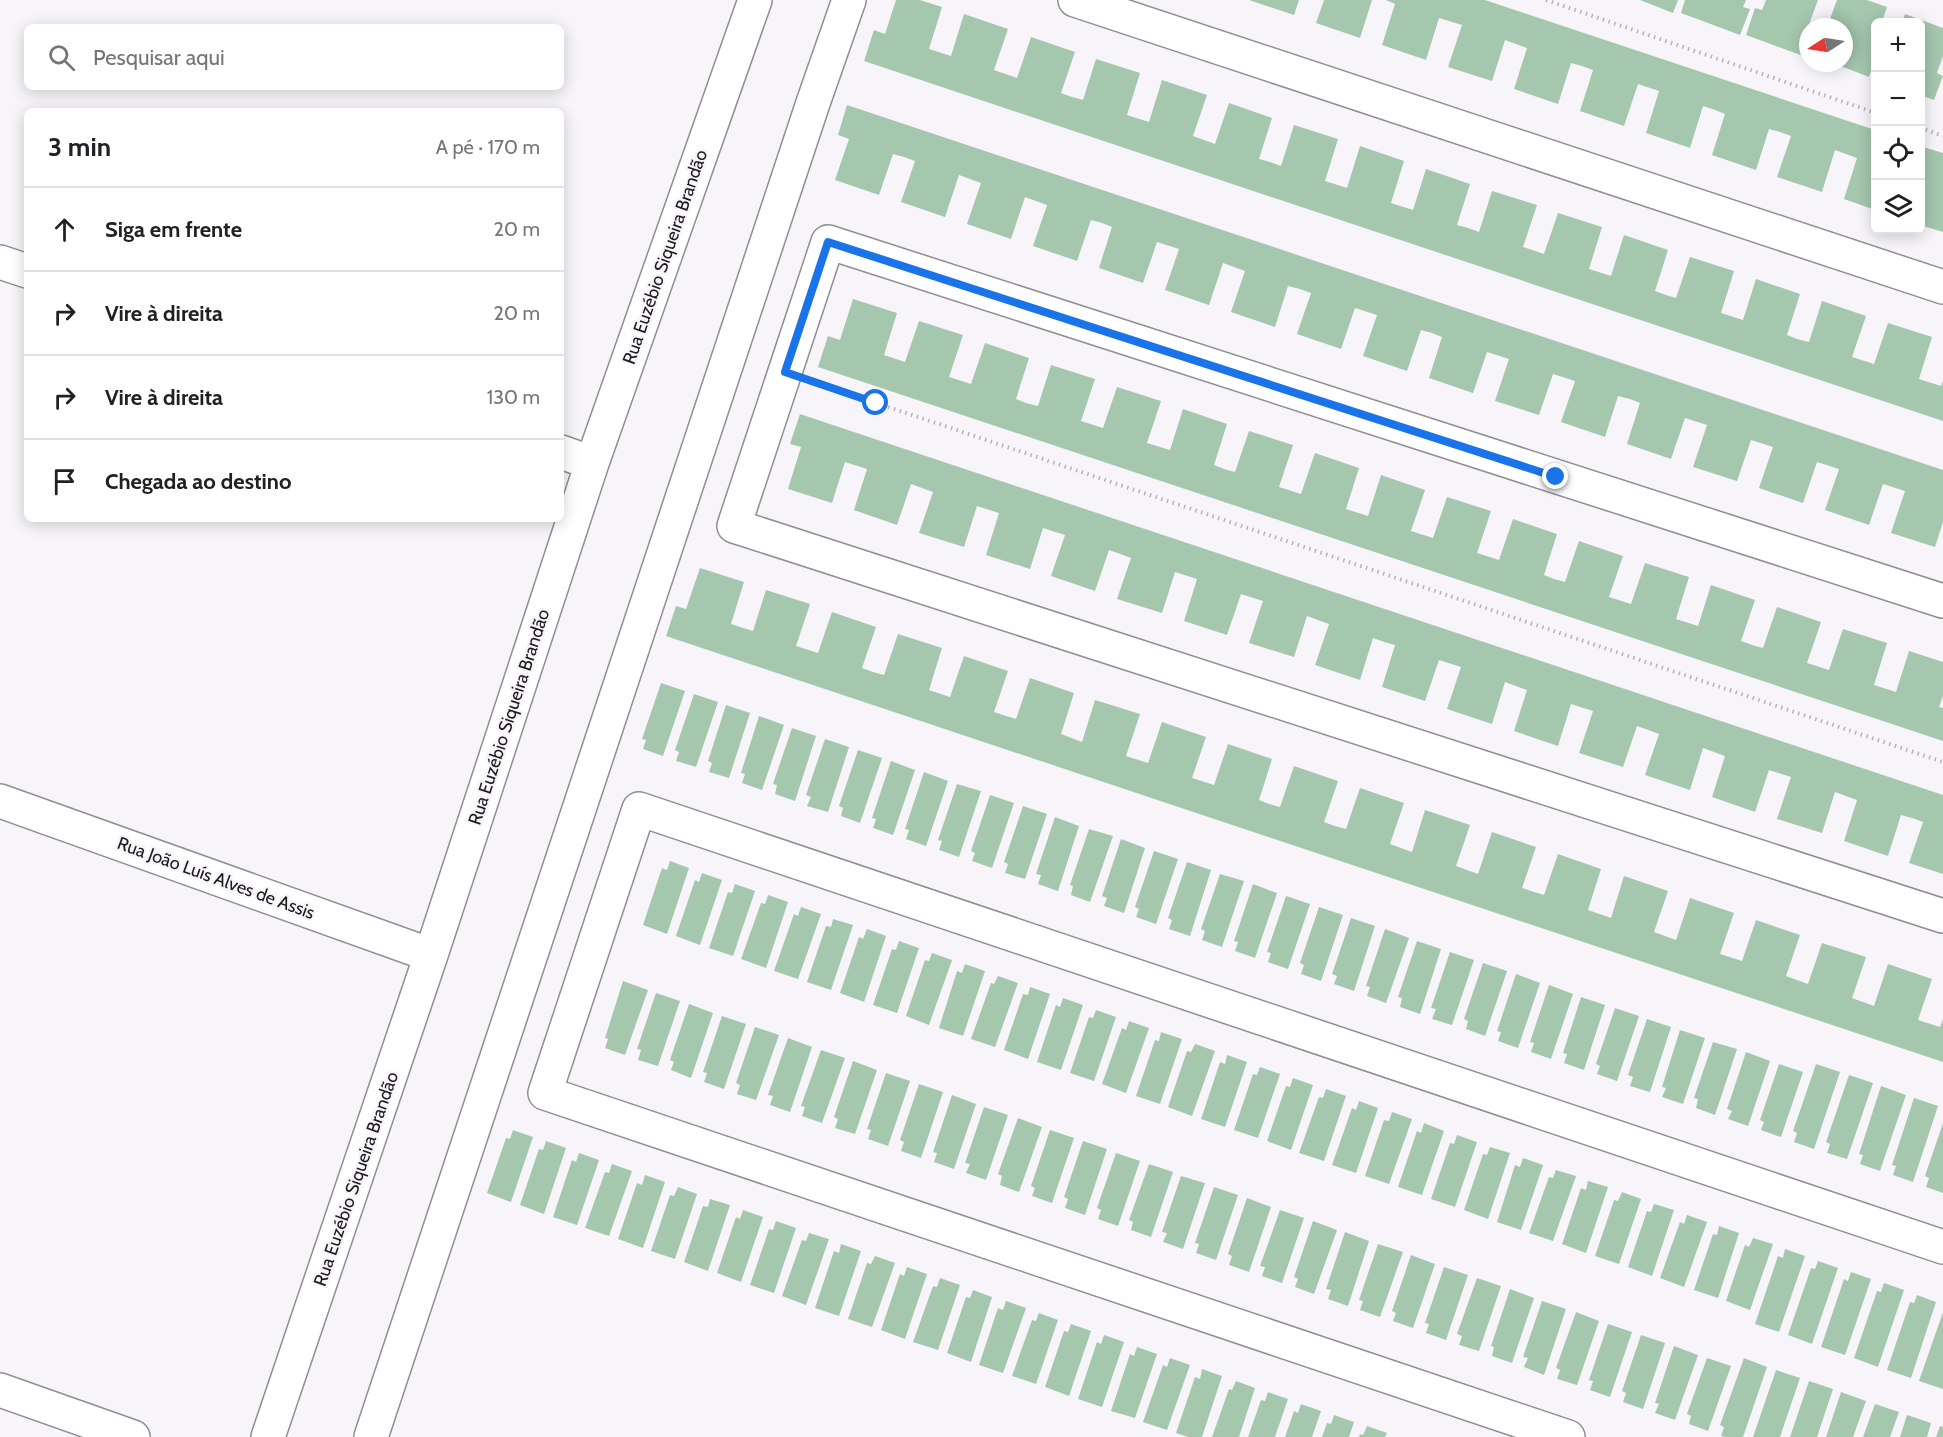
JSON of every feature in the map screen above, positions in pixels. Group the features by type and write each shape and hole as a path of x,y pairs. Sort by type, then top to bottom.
{"street":[{"name":"Rua Euzébio Siqueira Brandão","path":"268,1437 431,955 592,463 754,0"},
{"path":"371,1437 849,0"},
{"path":"1075,0 1943,287"},
{"path":"1943,601 828,242 734,526 1943,916"},
{"path":"0,262 24,270"},
{"path":"564,453 592,463"},
{"name":"Rua João Luís Alves de Assis","path":"0,801 431,955"},
{"path":"1568,1437 546,1093 639,809 1943,1247"},
{"path":"0,1390 133,1437"}],"path":[{"path":"1546,0 1871,112"},
{"path":"1925,130 1943,136"},
{"path":"785,372 1943,762"}],"building":[{"path":"896,0 920,0 942,7 929,49 951,56 964,14 1008,29 994,70 1017,78 1031,37 1075,52 1061,93 1072,97 1083,100 1096,59 1140,73 1127,115 1149,122 1162,80 1207,95 1193,136 1215,144 1229,103 1272,118 1259,159 1281,166 1294,125 1338,139 1325,181 1347,188 1360,146 1404,161 1391,203 1413,210 1426,169 1470,184 1457,225 1479,232 1492,191 1537,205 1523,247 1544,254 1558,213 1602,227 1589,269 1611,276 1624,235 1668,250 1655,291 1666,295 1676,298 1690,257 1734,271 1721,313 1743,320 1756,279 1800,294 1787,335 1797,339 1809,342 1822,301 1866,316 1852,357 1874,364 1888,323 1932,337 1919,379 1941,386 1943,381 1943,421 864,61 874,30 885,34"},
{"path":"1249,0 1299,0 1294,15"},
{"path":"1324,0 1372,0 1360,38 1316,23"},
{"path":"1386,0 1485,0 1871,129 1871,209 1844,199 1857,158 1835,150 1822,192 1777,177 1791,136 1780,132 1769,129 1756,170 1712,155 1725,114 1715,110 1703,106 1690,148 1646,133 1659,91 1638,84 1624,126 1580,111 1593,70 1582,66 1571,63 1558,104 1514,89 1527,48 1505,40 1492,81 1448,67 1462,25 1439,18 1426,60 1382,45 1395,4"},
{"path":"1640,0 1678,0 1673,13"},
{"path":"1685,0 1746,0 1743,7 1750,9 1740,35 1681,13"},
{"path":"1766,0 1818,0 1811,18 1799,18 1799,54 1746,35 1755,8 1762,10"},
{"path":"1837,0 1867,0 1887,7 1883,18 1871,18 1871,71 1869,77 1853,71 1853,18 1830,18"},
{"path":"1905,14 1916,18 1904,18"},
{"path":"1925,21 1943,28 1943,56 1937,73 1943,76 1934,100 1925,97"},
{"path":"847,105 1943,470 1943,522 1935,547 1891,533 1905,491 1883,484 1869,525 1825,510 1839,469 1817,462 1803,503 1759,488 1773,447 1751,440 1737,481 1693,467 1707,425 1685,418 1671,459 1627,444 1640,403 1630,399 1618,396 1605,437 1561,422 1575,381 1553,374 1539,415 1495,401 1509,359 1487,352 1473,393 1429,378 1442,337 1432,333 1421,330 1407,371 1363,356 1377,315 1355,308 1341,349 1297,334 1311,293 1300,289 1288,286 1275,327 1231,312 1245,271 1223,263 1209,305 1165,290 1179,249 1157,242 1143,283 1099,268 1112,227 1102,223 1091,220 1077,261 1033,246 1047,205 1025,197 1011,239 967,224 981,183 959,175 945,217 901,202 915,161 904,157 893,154 879,195 835,180 849,139 838,135"},
{"path":"1925,148 1943,153 1943,232 1925,227"},
{"path":"853,299 897,313 884,355 905,362 919,321 963,335 949,377 971,384 985,343 1029,358 1016,399 1026,403 1038,406 1051,365 1095,379 1081,421 1103,428 1117,387 1161,401 1147,443 1170,450 1183,409 1227,424 1214,465 1224,469 1235,472 1249,431 1293,445 1279,487 1301,494 1315,453 1359,468 1346,509 1368,516 1381,475 1425,490 1411,531 1433,538 1447,497 1491,511 1477,553 1499,560 1513,519 1557,534 1544,575 1554,579 1565,582 1579,541 1623,556 1609,597 1631,604 1645,563 1689,577 1676,619 1698,626 1711,585 1755,600 1741,641 1752,645 1763,648 1777,607 1821,622 1807,663 1829,670 1843,629 1887,643 1874,685 1896,692 1909,651 1943,662 1943,696 1939,707 1943,708 1943,741 818,367 828,336 840,340"},
{"path":"800,414 1943,795 1943,874 1909,863 1923,822 1912,818 1901,815 1888,856 1844,841 1857,800 1835,792 1822,833 1777,819 1791,777 1769,770 1755,812 1712,797 1725,756 1703,748 1690,790 1645,775 1659,734 1637,726 1623,767 1579,753 1593,711 1571,704 1558,746 1514,731 1527,690 1505,682 1492,724 1447,709 1461,667 1439,660 1425,701 1382,687 1395,645 1373,638 1360,680 1315,665 1329,624 1307,616 1294,657 1249,643 1263,601 1241,594 1227,635 1184,621 1197,579 1175,572 1162,613 1117,599 1131,558 1109,550 1095,591 1051,576 1065,535 1043,528 1030,569 986,555 999,513 977,506 964,547 919,533 933,492 911,484 897,525 854,510 867,469 845,462 832,503 788,489 801,447 790,444"},
{"path":"700,568 744,582 731,624 753,631 766,590 810,604 796,646 818,653 832,612 876,627 862,668 873,672 884,675 898,634 942,648 929,690 950,697 964,656 1008,671 994,712 1016,719 1030,678 1074,693 1061,734 1082,742 1095,700 1140,714 1126,756 1148,763 1162,722 1206,737 1192,778 1214,785 1228,744 1272,759 1259,800 1269,804 1280,807 1294,766 1338,781 1324,822 1335,826 1346,829 1360,788 1404,803 1390,844 1412,852 1425,810 1470,825 1456,866 1478,874 1492,832 1536,847 1522,888 1544,895 1558,854 1601,869 1588,910 1611,918 1624,876 1668,891 1654,932 1676,940 1690,898 1734,913 1720,954 1742,961 1756,920 1800,935 1786,976 1808,984 1822,943 1866,957 1852,998 1874,1006 1888,964 1932,979 1918,1020 1940,1027 1943,1019 1943,1062 666,636 676,606 686,609"},
{"path":"661,683 685,691 663,756 643,749 646,740 642,739"},
{"path":"694,694 718,702 696,767 676,761 679,752 675,750"},
{"path":"726,705 750,713 729,778 709,772 712,763 708,761"},
{"path":"759,716 784,725 762,790 742,783 745,774 741,773"},
{"path":"792,728 816,736 795,801 775,794 777,785 773,784"},
{"path":"825,739 849,747 828,812 807,806 811,797 806,795"},
{"path":"858,750 882,758 860,823 841,816 843,808 839,806"},
{"path":"891,761 915,770 893,835 873,828 876,819 872,818"},
{"path":"924,772 948,781 926,846 906,839 909,830 905,829"},
{"path":"957,784 981,791 959,857 939,850 942,841 938,840"},
{"path":"990,795 1014,803 992,868 972,861 975,853 971,851"},
{"path":"1023,806 1047,814 1025,879 1005,873 1008,864 1004,862"},
{"path":"1055,817 1079,826 1058,891 1038,884 1041,875 1036,874"},
{"path":"1089,829 1113,836 1090,902 1071,895 1073,886 1070,885"},
{"path":"1121,839 1145,848 1124,913 1104,906 1107,898 1102,896"},
{"path":"1154,851 1178,859 1156,924 1136,917 1139,909 1135,907"},
{"path":"670,861 689,868 667,934 643,925 662,868 667,870"},
{"path":"1187,862 1211,870 1190,936 1169,929 1172,920 1168,918"},
{"path":"702,873 722,880 700,945 676,936 695,880 699,882"},
{"path":"1220,874 1244,881 1222,947 1202,940 1205,931 1201,929"},
{"path":"735,884 755,891 733,956 709,948 728,892 732,893"},
{"path":"1253,884 1277,893 1255,958 1235,951 1238,942 1234,941"},
{"path":"768,895 788,902 766,968 741,959 761,903 765,904"},
{"path":"1286,896 1310,904 1288,969 1268,962 1271,953 1267,952"},
{"path":"801,907 821,914 798,979 774,971 794,914 798,916"},
{"path":"1319,907 1343,915 1321,981 1301,974 1304,965 1300,963"},
{"path":"1351,918 1375,926 1354,991 1334,984 1337,976 1332,974"},
{"path":"833,919 853,925 831,990 807,982 826,926 831,927"},
{"path":"867,929 886,936 864,1002 840,993 859,937 863,939"},
{"path":"1385,929 1409,938 1386,1003 1367,996 1370,987 1366,986"},
{"path":"899,941 919,948 897,1013 873,1005 892,949 896,950"},
{"path":"1417,941 1441,949 1420,1014 1400,1007 1402,998 1398,997"},
{"path":"1450,952 1474,960 1452,1025 1432,1019 1436,1009 1431,1008"},
{"path":"932,953 952,960 929,1025 906,1016 925,960 929,961"},
{"path":"1483,963 1507,971 1485,1036 1466,1029 1468,1021 1464,1019"},
{"path":"965,964 985,971 963,1036 939,1028 957,971 962,973"},
{"path":"1516,974 1540,983 1518,1048 1498,1041 1501,1032 1497,1031"},
{"path":"998,976 1018,983 995,1047 971,1039 991,983 994,984"},
{"path":"623,981 648,990 625,1055 605,1048 608,1039 605,1038"},
{"path":"1549,985 1573,994 1551,1059 1531,1052 1534,1043 1530,1042"},
{"path":"1030,987 1050,994 1028,1059 1004,1050 1023,994 1028,995"},
{"path":"656,993 680,1001 658,1066 638,1060 641,1050 637,1049"},
{"path":"1581,997 1605,1005 1584,1070 1564,1063 1567,1054 1563,1053"},
{"path":"1063,998 1083,1005 1061,1070 1037,1062 1056,1005 1060,1007"},
{"path":"689,1004 713,1013 691,1078 671,1070 674,1062 670,1060"},
{"path":"1615,1008 1639,1016 1617,1081 1597,1074 1600,1066 1596,1064"},
{"path":"1096,1010 1116,1017 1094,1081 1070,1073 1089,1017 1093,1018"},
{"path":"722,1016 746,1024 724,1089 704,1082 707,1073 703,1072"},
{"path":"1647,1019 1671,1027 1650,1092 1630,1086 1633,1077 1628,1075"},
{"path":"1129,1021 1149,1028 1126,1093 1102,1084 1122,1028 1126,1030"},
{"path":"755,1027 779,1035 756,1100 737,1094 740,1085 736,1083"},
{"path":"1680,1030 1705,1038 1683,1104 1662,1097 1666,1088 1662,1087"},
{"path":"1161,1032 1182,1039 1160,1104 1136,1096 1155,1040 1159,1041"},
{"path":"788,1038 812,1047 790,1112 770,1105 773,1096 768,1095"},
{"path":"1713,1042 1737,1049 1715,1115 1696,1108 1698,1099 1694,1098"},
{"path":"1195,1044 1215,1051 1192,1116 1168,1107 1187,1051 1191,1052"},
{"path":"821,1050 845,1058 822,1123 802,1116 805,1107 801,1106"},
{"path":"1746,1052 1770,1061 1748,1126 1728,1119 1732,1111 1727,1109"},
{"path":"1227,1055 1247,1062 1225,1127 1201,1119 1220,1062 1225,1064"},
{"path":"853,1061 877,1070 855,1134 835,1128 838,1119 834,1117"},
{"path":"1779,1064 1803,1072 1781,1137 1761,1130 1764,1122 1760,1120"},
{"path":"1816,1064 1840,1072 1814,1149 1794,1142 1797,1133 1793,1131"},
{"path":"1260,1067 1280,1074 1258,1138 1234,1130 1253,1074 1257,1075"},
{"path":"886,1073 910,1081 888,1146 868,1139 871,1130 867,1129"},
{"path":"1849,1075 1873,1083 1847,1159 1827,1153 1830,1144 1826,1142"},
{"path":"1293,1078 1313,1085 1291,1150 1267,1141 1286,1086 1290,1087"},
{"path":"919,1084 943,1092 921,1158 901,1151 904,1142 900,1140"},
{"path":"1881,1086 1906,1095 1880,1171 1860,1164 1863,1155 1859,1154"},
{"path":"1326,1089 1346,1096 1324,1161 1299,1153 1319,1097 1323,1098"},
{"path":"952,1095 976,1104 954,1169 934,1162 937,1153 933,1152"},
{"path":"1914,1098 1938,1106 1913,1182 1893,1175 1896,1166 1892,1165"},
{"path":"1359,1101 1378,1108 1356,1173 1332,1165 1352,1108 1356,1110"},
{"path":"984,1107 1008,1115 986,1180 966,1173 970,1164 965,1163"},
{"path":"1392,1112 1412,1119 1389,1184 1365,1176 1384,1120 1389,1121"},
{"path":"1018,1118 1042,1127 1019,1192 1000,1185 1002,1176 998,1174"},
{"path":"1424,1123 1444,1131 1422,1195 1398,1187 1417,1131 1421,1133"},
{"path":"1943,1123 1943,1193 1926,1187 1929,1178 1925,1176"},
{"path":"513,1130 533,1137 511,1202 487,1193 506,1138 510,1139"},
{"path":"1050,1130 1074,1138 1052,1203 1032,1196 1035,1188 1031,1186"},
{"path":"1457,1135 1477,1142 1455,1207 1431,1199 1450,1143 1454,1144"},
{"path":"546,1141 566,1148 544,1214 520,1205 539,1149 543,1150"},
{"path":"1083,1141 1107,1149 1085,1215 1065,1208 1068,1199 1064,1197"},
{"path":"1490,1147 1510,1153 1488,1219 1464,1210 1483,1154 1487,1155"},
{"path":"579,1153 599,1160 577,1225 553,1217 572,1160 576,1162"},
{"path":"1116,1153 1140,1161 1118,1226 1098,1219 1101,1210 1097,1208"},
{"path":"1523,1158 1543,1165 1521,1230 1497,1222 1515,1165 1520,1167"},
{"path":"612,1164 632,1171 609,1236 585,1228 605,1172 609,1173"},
{"path":"1149,1164 1173,1172 1151,1237 1131,1230 1133,1222 1129,1220"},
{"path":"1556,1170 1576,1176 1553,1241 1529,1233 1549,1177 1553,1178"},
{"path":"645,1175 665,1182 643,1248 618,1239 637,1183 642,1185"},
{"path":"1181,1176 1205,1183 1183,1249 1163,1242 1167,1233 1162,1232"},
{"path":"1588,1181 1608,1187 1586,1253 1562,1244 1581,1188 1586,1190"},
{"path":"678,1187 697,1194 675,1259 651,1251 670,1195 674,1196"},
{"path":"1214,1187 1238,1195 1216,1260 1196,1253 1199,1244 1195,1243"},
{"path":"1622,1192 1641,1199 1619,1264 1595,1256 1614,1200 1618,1201"},
{"path":"1247,1198 1271,1207 1249,1272 1229,1265 1232,1256 1228,1254"},
{"path":"710,1199 730,1205 708,1271 684,1262 703,1206 708,1207"},
{"path":"1654,1204 1674,1210 1652,1276 1628,1267 1647,1211 1651,1212"},
{"path":"743,1210 763,1217 741,1282 717,1273 736,1217 740,1219"},
{"path":"1280,1210 1304,1218 1282,1283 1262,1276 1265,1267 1260,1266"},
{"path":"1687,1215 1707,1222 1684,1287 1660,1278 1680,1222 1684,1224"},
{"path":"776,1221 796,1228 774,1293 750,1285 769,1229 773,1230"},
{"path":"1313,1221 1337,1230 1314,1294 1295,1287 1298,1279 1294,1277"},
{"path":"1719,1226 1739,1233 1718,1298 1694,1290 1713,1234 1717,1235"},
{"path":"1345,1232 1369,1241 1348,1306 1328,1299 1331,1290 1326,1289"},
{"path":"809,1233 829,1239 806,1305 782,1296 802,1240 806,1241"},
{"path":"1753,1238 1773,1244 1750,1310 1726,1301 1745,1245 1749,1247"},
{"path":"841,1244 861,1251 839,1316 815,1308 834,1251 839,1253"},
{"path":"1378,1244 1403,1252 1380,1317 1360,1310 1363,1301 1359,1300"},
{"path":"1785,1249 1805,1256 1779,1332 1755,1324 1778,1256 1783,1258"},
{"path":"1411,1255 1435,1264 1413,1328 1393,1321 1396,1313 1392,1311"},
{"path":"875,1256 895,1263 872,1327 848,1319 867,1263 871,1264"},
{"path":"1818,1261 1838,1268 1812,1344 1788,1335 1811,1268 1815,1269"},
{"path":"907,1267 927,1274 905,1339 881,1330 900,1274 904,1276"},
{"path":"1444,1267 1468,1275 1446,1340 1426,1333 1429,1324 1425,1323"},
{"path":"1851,1272 1871,1279 1845,1355 1821,1347 1844,1279 1848,1281"},
{"path":"940,1278 960,1285 938,1350 913,1342 933,1286 937,1287"},
{"path":"1477,1278 1501,1286 1479,1351 1459,1345 1462,1336 1457,1334"},
{"path":"1884,1283 1904,1290 1878,1367 1854,1358 1877,1291 1881,1292"},
{"path":"1510,1289 1534,1298 1512,1363 1492,1356 1494,1347 1491,1346"},
{"path":"973,1290 992,1297 971,1362 947,1353 966,1297 970,1298"},
{"path":"1917,1295 1936,1302 1911,1378 1887,1370 1910,1302 1914,1303"},
{"path":"1006,1301 1026,1308 1003,1373 979,1365 998,1308 1003,1310"},
{"path":"1542,1301 1566,1309 1544,1375 1524,1367 1528,1358 1523,1357"},
{"path":"1576,1312 1599,1321 1577,1385 1557,1379 1560,1370 1556,1368"},
{"path":"1943,1312 1943,1389 1919,1381"},
{"path":"1039,1313 1058,1320 1036,1384 1012,1376 1032,1320 1036,1321"},
{"path":"1071,1324 1091,1331 1069,1396 1045,1387 1064,1331 1068,1332"},
{"path":"1608,1324 1632,1332 1610,1397 1590,1390 1593,1381 1589,1380"},
{"path":"1104,1335 1124,1342 1102,1407 1078,1399 1097,1342 1101,1344"},
{"path":"1641,1335 1665,1343 1643,1409 1623,1402 1626,1393 1622,1391"},
{"path":"1674,1346 1698,1355 1675,1420 1655,1413 1659,1404 1655,1403"},
{"path":"1137,1347 1157,1354 1135,1418 1111,1411 1130,1354 1134,1356"},
{"path":"1170,1358 1190,1365 1167,1430 1143,1422 1163,1365 1167,1367"},
{"path":"1707,1358 1731,1366 1708,1431 1689,1424 1691,1416 1687,1414"},
{"path":"1744,1358 1767,1367 1743,1437 1721,1436 1724,1427 1720,1425"},
{"path":"1202,1369 1222,1376 1202,1437 1188,1437 1176,1433 1195,1377 1200,1379"},
{"path":"1776,1370 1800,1378 1780,1437 1753,1437"},
{"path":"1236,1381 1255,1388 1239,1437 1212,1437 1229,1389 1232,1390"},
{"path":"1809,1381 1833,1389 1817,1437 1790,1437"},
{"path":"1268,1392 1288,1399 1275,1437 1248,1437 1261,1400 1265,1401"},
{"path":"1841,1392 1866,1401 1853,1437 1826,1437"},
{"path":"1301,1404 1321,1411 1312,1437 1285,1437 1294,1411 1298,1413"},
{"path":"1875,1404 1899,1412 1890,1437 1863,1437"},
{"path":"1334,1415 1354,1422 1349,1437 1322,1437 1327,1423 1331,1424"},
{"path":"1907,1415 1931,1423 1927,1437 1900,1437"},
{"path":"1367,1426 1387,1433 1385,1437 1359,1437 1360,1434 1363,1435"},
{"path":"1940,1426 1943,1427 1943,1437 1936,1437"}],"route":[{"path":"876,403 785,372 828,242 1556,477"}]}
